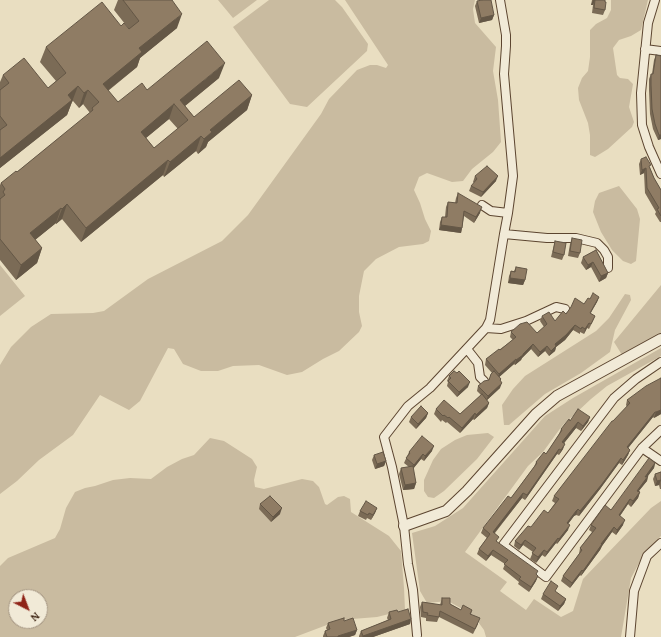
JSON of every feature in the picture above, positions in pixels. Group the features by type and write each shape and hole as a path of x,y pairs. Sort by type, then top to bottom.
{"street":[{"path":"408,637 419,636 404,526 392,467 384,437 408,406 425,393 467,349 486,328 490,320 513,176 504,74 506,40 500,0"},
{"path":"655,0 648,23 641,93 642,125 649,147 661,174"},
{"path":"646,49 661,51"},
{"path":"482,205 491,211 508,213"},
{"path":"504,234 547,238 576,238 597,243 608,257 608,268"},
{"path":"486,328 501,329 526,321 556,307 564,308"},
{"path":"404,526 446,511 467,491 536,414 557,396 661,339"},
{"path":"467,349 478,363 480,377 484,381"},
{"path":"661,362 636,379 614,398 503,545 546,577 642,448 661,430"},
{"path":"642,448 661,461"},
{"path":"630,637 634,591 647,556 661,543"}],"shaded area":[{"path":"218,0 257,0 233,18"},
{"path":"269,0 335,0 342,7 368,44 367,51 307,107 290,104 233,27"},
{"path":"345,0 475,0 473,9 475,23 496,47 493,71 498,100 501,142 493,152 472,169 463,181 452,182 427,173 419,177 414,190 431,231 429,241 423,244 399,247 376,259 364,271 359,296 359,312 362,326 359,332 339,351 302,372 287,375 259,365 233,366 218,371 201,371 183,364 174,349 168,348 140,401 129,410 100,395 73,435 39,460 17,481 0,494 0,365 11,347 31,327 51,314 93,313 104,311 148,279 222,241 248,215 321,114 329,99 357,70 370,65 377,65 386,68 388,65"},
{"path":"611,0 648,0 641,30 631,36 619,40 613,48 617,75 620,78 628,79 633,84 629,107 634,122 632,127 608,149 595,157 590,155 590,135 588,123 579,100 578,88 582,78 588,71 590,57 590,30 596,24 607,18 611,10"},
{"path":"619,186 637,209 640,219 636,261 631,264 623,261 612,250 601,232 593,212 595,201 599,193"},
{"path":"0,265 25,296 0,316"},
{"path":"661,285 661,333 622,355 614,342"},
{"path":"625,294 630,295 631,300 615,330 610,352 581,373 545,394 509,425 504,425 502,405 513,389 525,376 596,331 609,318"},
{"path":"661,348 661,356 607,386 562,426 543,452 528,466 465,552 507,582 500,591 526,610 534,599 561,617 573,611 583,579 651,508 661,501 661,536 645,552 631,578 621,637 486,637 484,630 473,615 448,601 427,603 420,591 412,533 435,526 463,508 545,416 573,398"},
{"path":"488,433 494,437 477,459 444,491 434,498 428,497 424,491 424,480 433,460 441,449 455,440 467,435"},
{"path":"210,438 224,441 252,459 257,467 254,480 255,487 264,489 302,479 313,481 319,487 325,504 327,505 338,497 344,496 350,499 351,512 389,536 401,551 405,610 377,617 340,620 295,637 0,637 0,566 8,558 55,538 60,529 66,508 75,492 113,480 130,478 151,479 167,467 182,459 194,455"}],"building":[{"path":"123,0 172,0 182,14 139,48 142,52 103,84 118,102 142,83 147,90 207,41 225,63 180,100 194,117 239,80 252,95 210,130 212,132 204,139 201,136 170,162 168,160 86,228 67,204 62,209 61,208 30,233 42,248 21,265 0,239 0,199 5,195 3,192 5,189 1,183 16,171 17,172 93,110 92,108 99,102 88,90 84,93 78,86 68,95 72,100 0,158 0,130 7,125 0,116 0,90 9,83 3,75 24,58 48,88 66,73 46,47 102,2 121,26 124,23 129,29 139,21","holes":["174,104 188,120 154,148 141,132"]},
{"path":"491,0 494,15 481,18 477,1"},
{"path":"595,0 605,0 605,10 594,8"},
{"path":"656,55 661,56 661,135 659,135 655,124 652,109 651,74 653,74"},
{"path":"646,157 651,165 649,166 654,178 661,190 661,216 657,209 659,208 647,188 646,168 642,170 641,159"},
{"path":"487,166 498,176 483,192 471,186 477,179 475,176"},
{"path":"458,193 482,207 476,217 464,211 462,228 441,225 442,217 447,217 448,202 457,203"},
{"path":"572,238 582,240 580,253 570,251"},
{"path":"555,241 566,243 564,255 553,252"},
{"path":"596,250 608,273 601,276 593,262 588,265 583,257"},
{"path":"516,267 527,269 525,280 510,278 511,271 515,272"},
{"path":"593,293 599,297 590,313 595,316 591,324 589,323 585,329 582,327 581,329 575,325 555,344 556,346 551,351 547,346 540,352 533,344 523,355 516,359 499,374 486,359 516,337 511,332 520,324 527,322 537,333 547,324 542,316 549,312 555,321 563,311 566,314 575,298 584,304 588,298 590,299"},
{"path":"454,371 457,373 459,371 470,382 459,392 448,381 451,378 449,376"},
{"path":"494,371 501,379 500,380 502,383 488,396 478,386 484,381 489,380"},
{"path":"661,378 661,410 655,412 627,447 630,450 623,460 621,458 580,511 578,509 576,511 567,523 570,525 559,539 558,538 547,552 544,550 538,557 532,553 536,548 525,540 521,545 515,541 528,526 531,527 544,510 548,513 559,499 554,496 612,421 630,403 627,400 646,386"},
{"path":"482,394 489,403 476,415 475,413 462,428 449,417 443,416 436,409 444,400 460,414"},
{"path":"421,406 428,413 418,424 411,417"},
{"path":"578,409 590,417 583,426 578,422 562,442 565,444 561,450 559,449 527,495 523,493 493,532 499,537 496,541 538,571 536,574 538,576 531,587 519,579 521,577 504,564 508,560 493,550 488,556 479,549 490,534 483,528 508,496 511,498 537,463 536,462 544,452 546,454 562,430 561,429 569,419 570,421"},
{"path":"422,436 434,446 425,456 423,454 414,465 406,458"},
{"path":"383,452 386,461 377,464 374,455"},
{"path":"649,458 655,463 637,491 640,492 633,501 630,499 619,515 625,520 617,530 614,527 583,571 582,570 572,583 563,576 582,550 580,548 596,528 591,525 605,505 611,510"},
{"path":"413,466 416,483 405,485 401,468"},
{"path":"661,472 661,480 657,481 655,474"},
{"path":"270,496 282,508 273,517 260,504"},
{"path":"366,501 377,508 373,515 369,513 368,515 360,511"},
{"path":"551,581 558,586 555,591 566,599 560,606 543,594"},
{"path":"442,598 450,598 450,604 461,610 463,605 472,610 470,614 480,618 475,629 440,611 439,617 427,615 428,613 423,612 422,602 442,605"},
{"path":"408,609 411,619 363,636 361,631 391,619 389,612 397,610 398,612"},
{"path":"344,618 344,621 353,618 357,630 338,637 327,637 325,631 330,629 328,623"}]}
